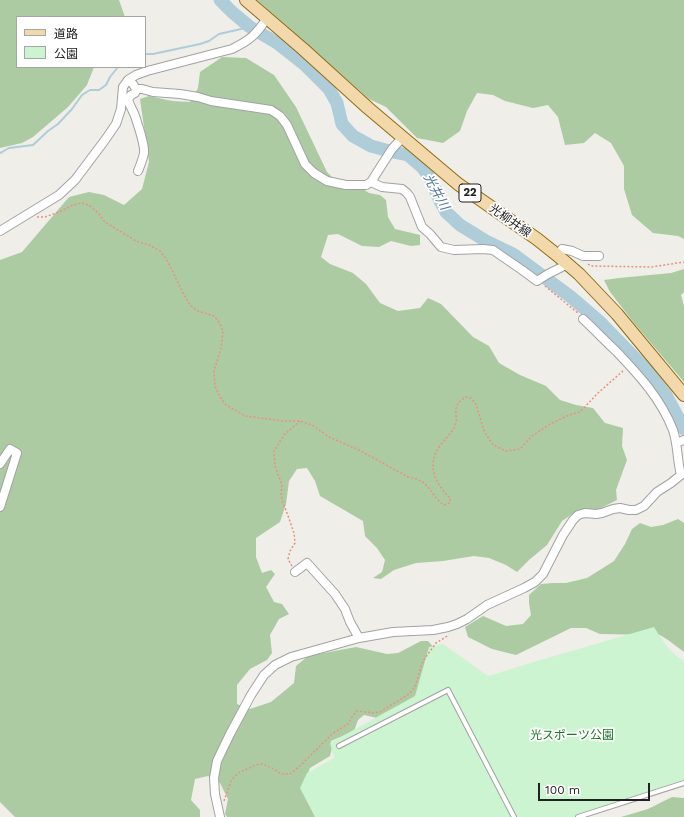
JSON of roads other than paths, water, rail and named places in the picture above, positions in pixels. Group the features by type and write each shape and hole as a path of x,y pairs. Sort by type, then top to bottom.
{"main road":[{"name":"光柳井線","path":"246,0 264,22 303,49 458,184 537,239 580,274 617,314 684,395"}],"street":[{"path":"0,231 59,195 75,180 106,140 116,124 121,109 124,87 128,80 147,71 232,49 244,43 253,36 264,22"},
{"path":"128,80 136,89"},
{"path":"136,89 180,94 217,102 271,110 280,116 287,125 305,164 314,173 327,181 346,185 366,185 372,182 387,156 403,137"},
{"path":"136,89 135,93 128,99 128,103 139,127 144,147 144,154 138,171"},
{"path":"372,182 382,187 402,189 407,193 422,227 430,234 441,248 454,250 493,250 536,281 562,267 562,249 572,251 583,256 599,256"},
{"path":"219,814 215,794 214,778 218,761 230,734 251,695 264,675 275,665 291,657 358,638 393,632 433,630 457,624 487,605 535,582 543,574 563,535 578,515 585,513 602,513 620,508 636,510 644,506 657,492 681,475 678,464 680,441 673,432 656,398 649,387 629,365 583,319"},
{"path":"0,464 10,449 17,453 0,507"},
{"path":"295,572 307,563 335,594 345,609 358,638"}],"lane":[{"path":"338,746 448,690 514,817"},
{"path":"578,817 684,784"}],"waterway":[{"name":"光井川","path":"220,0 250,27 277,43 305,65 329,89 337,103 342,124 353,136 371,146 408,155 422,167 430,178 446,212 460,225 486,241 513,254 571,297 600,322 644,367 666,395 684,429"},
{"path":"146,54 153,54 200,44 209,41 219,34 250,27"},
{"path":"0,153 9,148 33,145 58,124 72,109 82,95 90,90 99,90 106,85 117,68"}],"park label":[{"name":"光スポーツ公園","path":"572,735"}]}
